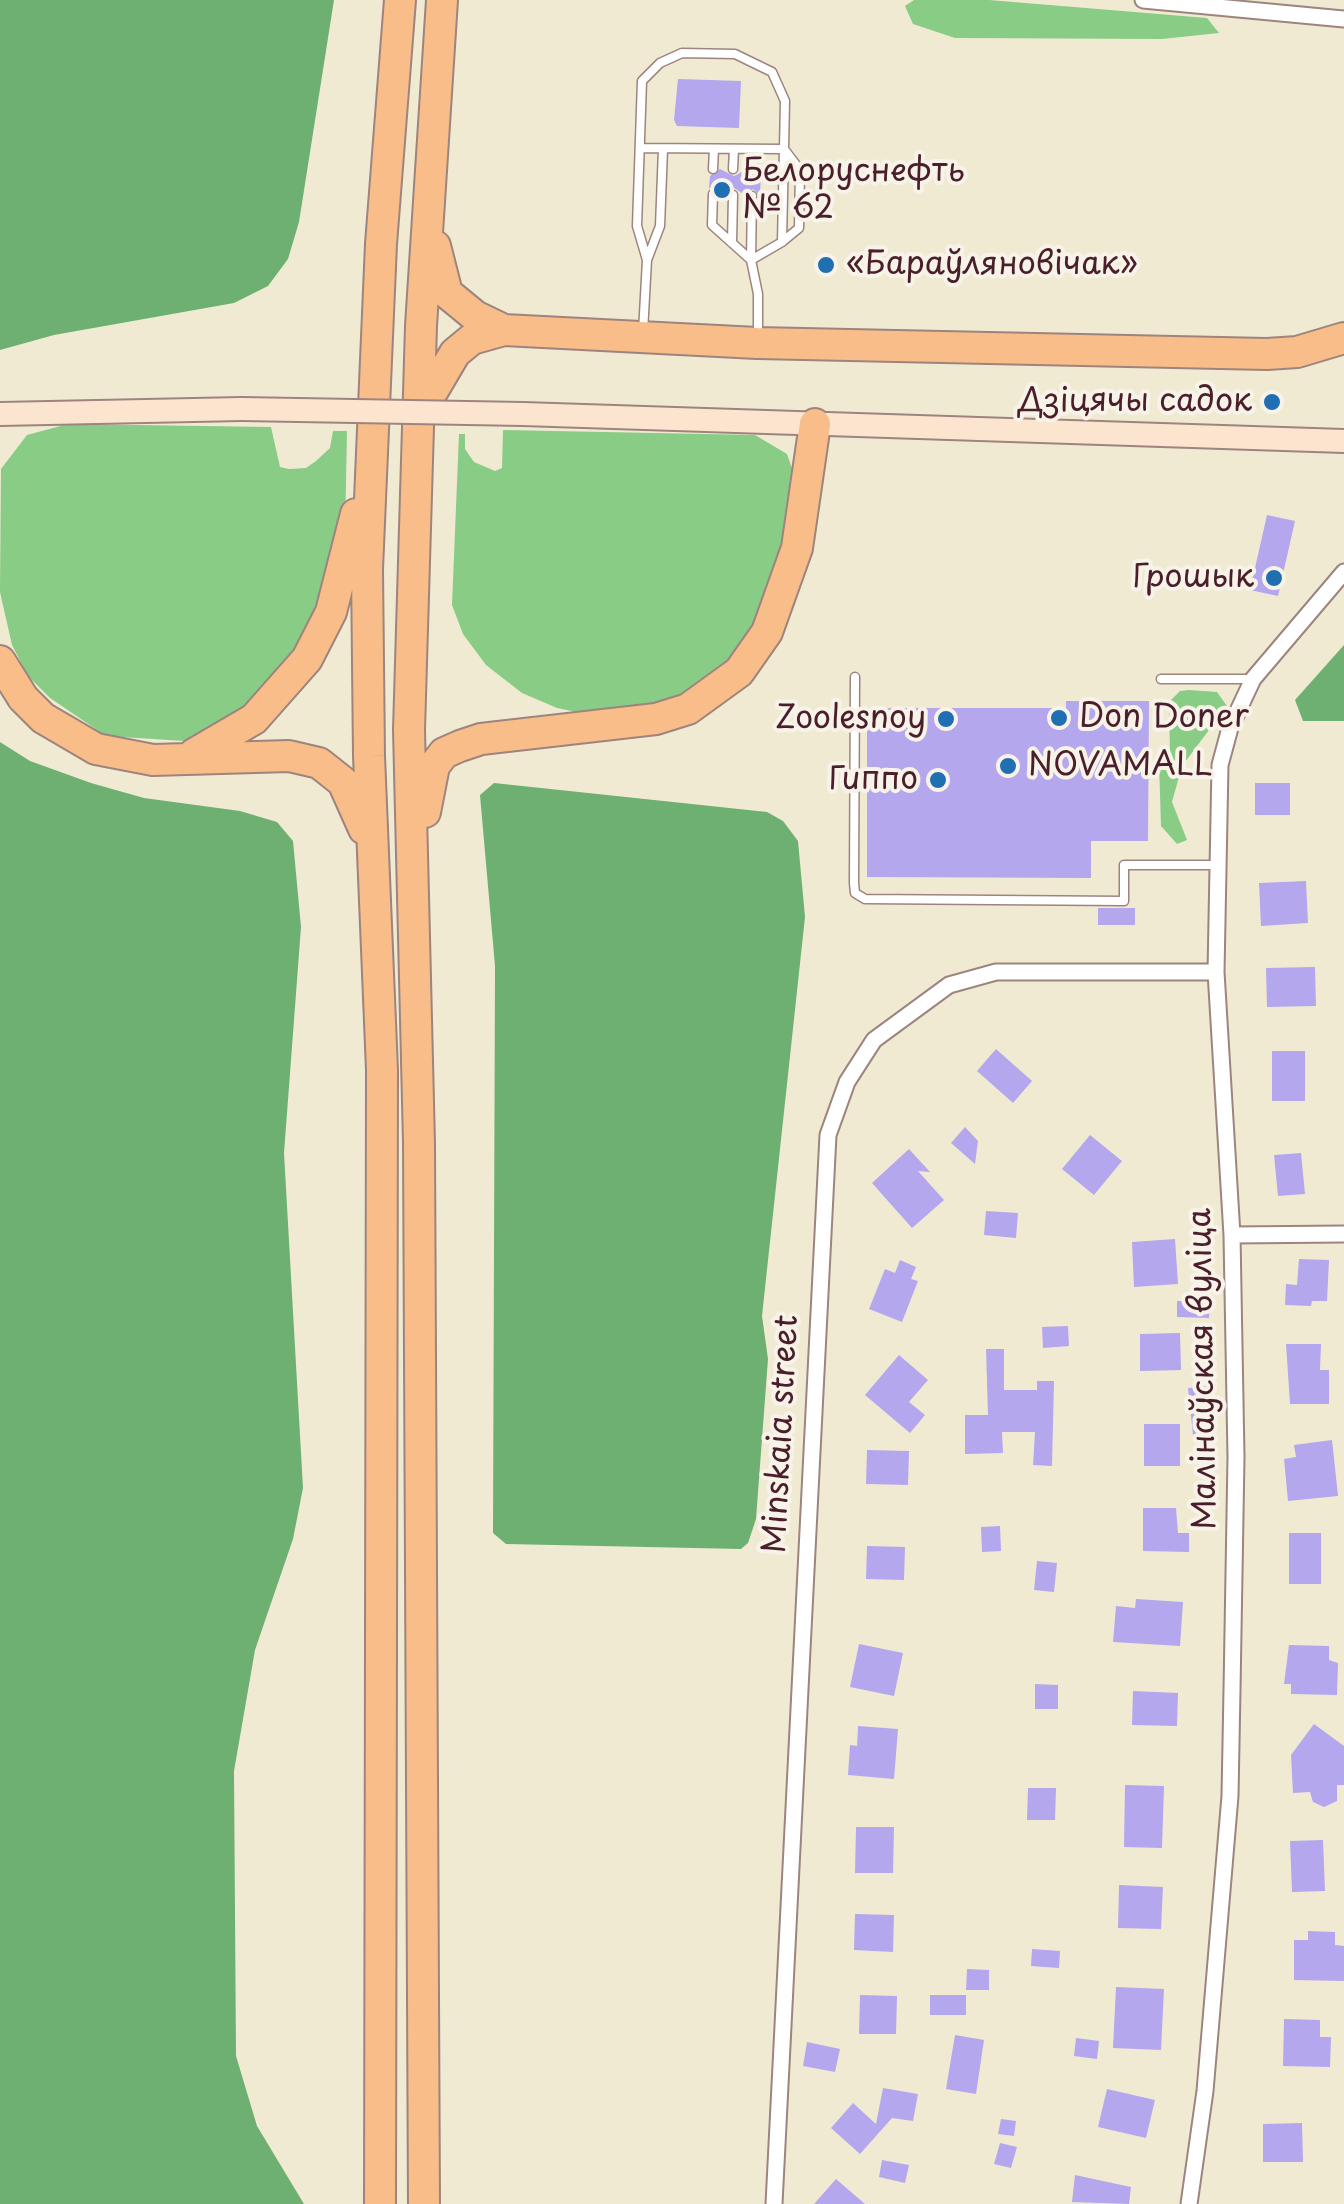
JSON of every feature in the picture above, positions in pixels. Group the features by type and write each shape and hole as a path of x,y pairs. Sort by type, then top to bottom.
{"highway":[{"path":"380,2204 382,1070 368,681 370,454 400,0"},
{"path":"424,2204 414,889 409,730 417,420 442,0"},
{"path":"428,200 446,293 475,316 504,330"},
{"path":"417,420 442,368 455,353 472,339 504,330 757,343 1266,354 1297,352 1344,338"},
{"path":"414,889 428,786 434,766 444,753 481,739 656,719 688,709 740,672 767,632 797,548 815,424"},
{"path":"182,759 254,719 307,659 340,586 370,454"},
{"path":"0,660 23,698 69,737 124,757 289,756 319,763 351,796 374,853"}],"main road":[{"path":"0,414 242,409 524,414 1344,441"}],"street":[{"path":"1143,0 1344,20"},
{"name":"Малінаўская вуліца","path":"1189,2204 1205,2091 1230,1796 1236,1457 1232,1235 1216,972 1220,765 1230,728 1253,679 1344,572"},
{"name":"Minskaia street","path":"774,2204 817,1269 828,1135 846,1082 874,1040 912,1008 949,985 996,972 1216,972"},
{"path":"1232,1235 1344,1234"}],"lane":[{"path":"647,260 637,226 642,81 660,64 682,54 719,54 754,60 772,72 785,100 782,242"},
{"path":"640,148 784,150 800,170 799,228 751,260"},
{"path":"642,337 647,260 660,226 662,149"},
{"path":"714,149 714,169"},
{"path":"733,170 734,149"},
{"path":"753,170 754,149"},
{"path":"713,194 712,224 751,260"},
{"path":"732,195 732,244"},
{"path":"752,196 751,260 758,294 757,343"},
{"path":"855,678 854,882 856,893 866,900 1124,901 1124,865 1216,866"},
{"path":"1161,679 1253,679"}],"green space":[{"path":"0,0 334,0 299,222 288,259 268,286 234,303 54,335 0,350"},
{"path":"914,0 989,0 1207,18 1219,33 1162,39 955,38 913,24 905,6"},
{"path":"68,424 271,427 280,467 289,469 306,468 330,448 333,431 347,431 345,534 320,606 287,663 262,695 217,729 184,741 106,736 50,698 28,676 12,645 0,592 1,469 27,435"},
{"path":"503,430 755,435 787,454 794,474 783,543 757,625 733,658 706,681 664,706 591,715 557,708 522,693 486,665 463,634 452,605 459,434 465,434 465,449 474,462 495,471 502,468"},
{"path":"1344,645 1344,721 1303,721 1295,700"},
{"path":"1180,691 1217,692 1227,706 1182,766 1172,802 1187,840 1177,844 1161,826 1159,762 1170,754 1169,702"},
{"path":"0,742 30,761 91,783 144,798 240,811 277,822 293,841 301,927 284,1153 303,1488 293,1539 255,1650 234,1771 236,2056 257,2126 304,2204 0,2204"},
{"path":"494,783 767,812 783,821 798,841 805,917 762,1316 768,1359 756,1519 748,1543 741,1549 506,1544 493,1533 495,966 480,795"}],"building":[{"path":"678,79 741,81 739,128 677,126 674,120"},
{"path":"720,169 734,176 746,170 754,177 761,170 760,196 753,189 745,195 734,188 726,195 709,188 710,176"},
{"path":"1267,515 1295,521 1278,596 1250,590"},
{"name":"NOVAMALL","path":"1066,701 1149,701 1148,841 1091,841 1091,878 867,877 867,708 1066,708"},
{"path":"1255,783 1290,783 1290,815 1255,815"},
{"path":"1306,881 1308,923 1261,926 1259,883"},
{"path":"1098,908 1135,908 1135,925 1098,925"},
{"path":"1315,967 1316,1006 1267,1007 1266,968"},
{"path":"996,1049 1032,1081 1013,1103 977,1071"},
{"path":"1272,1051 1305,1051 1305,1101 1272,1101"},
{"path":"965,1127 978,1141 975,1164 951,1143"},
{"path":"1090,1135 1122,1161 1094,1195 1062,1169"},
{"path":"909,1149 930,1172 918,1171 944,1200 912,1228 872,1183"},
{"path":"1301,1153 1305,1194 1278,1196 1274,1155"},
{"path":"986,1211 1018,1213 1016,1238 984,1235"},
{"path":"1175,1239 1178,1284 1134,1287 1132,1242"},
{"path":"1299,1259 1329,1260 1327,1301 1312,1301 1311,1306 1285,1305 1286,1284 1297,1285"},
{"path":"900,1260 916,1267 911,1279 918,1281 902,1322 869,1309 885,1269 895,1273"},
{"path":"1177,1301 1210,1301 1209,1318 1177,1317"},
{"path":"1068,1326 1069,1346 1043,1348 1042,1327"},
{"path":"1180,1333 1181,1370 1140,1371 1140,1334"},
{"path":"1286,1344 1321,1344 1320,1370 1329,1370 1329,1404 1290,1404"},
{"path":"986,1349 1004,1349 1004,1390 1037,1390 1037,1381 1054,1381 1052,1466 1033,1465 1035,1432 1002,1432 1003,1453 965,1454 965,1415 988,1415"},
{"path":"899,1355 928,1380 909,1402 925,1415 910,1433 865,1395"},
{"path":"1212,1386 1215,1434 1193,1435 1188,1388"},
{"path":"1144,1424 1180,1424 1180,1466 1144,1466"},
{"path":"1332,1440 1338,1496 1288,1501 1284,1459 1296,1457 1294,1445"},
{"path":"867,1450 909,1451 908,1485 866,1484"},
{"path":"1143,1508 1176,1508 1178,1533 1189,1533 1189,1552 1143,1551"},
{"path":"1000,1526 1001,1551 982,1552 981,1527"},
{"path":"1289,1533 1321,1533 1321,1584 1289,1584"},
{"path":"867,1546 905,1547 904,1580 866,1579"},
{"path":"1037,1561 1057,1563 1054,1592 1034,1590"},
{"path":"1136,1599 1183,1602 1180,1646 1113,1642 1116,1606 1135,1608"},
{"path":"859,1644 903,1653 894,1696 850,1687"},
{"path":"1289,1645 1329,1646 1329,1660 1338,1663 1337,1695 1291,1694 1291,1684 1284,1684"},
{"path":"1035,1684 1058,1685 1058,1709 1035,1709"},
{"path":"1133,1691 1178,1693 1177,1726 1132,1725"},
{"path":"1314,1724 1344,1746 1344,1785 1337,1785 1337,1801 1324,1807 1313,1802 1310,1792 1293,1793 1291,1755"},
{"path":"858,1726 898,1729 894,1779 848,1775 850,1745 857,1746"},
{"path":"1125,1785 1164,1786 1162,1848 1124,1847"},
{"path":"1028,1788 1056,1788 1055,1820 1027,1820"},
{"path":"856,1827 894,1827 893,1873 855,1873"},
{"path":"1323,1840 1325,1891 1292,1892 1290,1841"},
{"path":"1119,1885 1163,1887 1161,1929 1118,1928"},
{"path":"855,1914 894,1915 893,1952 854,1950"},
{"path":"1308,1931 1335,1932 1335,1945 1344,1946 1344,1981 1294,1980 1294,1940 1308,1940"},
{"path":"1032,1949 1060,1951 1059,1968 1031,1966"},
{"path":"967,1969 989,1970 989,1990 966,1990"},
{"path":"1116,1987 1164,1989 1161,2050 1113,2048"},
{"path":"860,1995 897,1996 896,2034 859,2034"},
{"path":"930,1995 966,1995 966,2015 930,2015"},
{"path":"1284,2019 1320,2020 1320,2037 1331,2037 1330,2067 1283,2066"},
{"path":"955,2035 984,2040 976,2094 946,2089"},
{"path":"1076,2038 1099,2041 1097,2059 1074,2056"},
{"path":"807,2042 840,2049 835,2072 803,2066"},
{"path":"883,2088 918,2094 913,2121 892,2118 860,2154 831,2128 853,2103 876,2124"},
{"path":"1107,2089 1155,2100 1146,2138 1098,2127"},
{"path":"1001,2119 1016,2121 1014,2136 998,2134"},
{"path":"1302,2123 1303,2162 1263,2162 1263,2124"},
{"path":"1000,2143 1017,2147 1011,2168 994,2164"},
{"path":"882,2160 909,2165 905,2183 879,2177"},
{"path":"1075,2175 1131,2187 1129,2204 1072,2202"},
{"path":"836,2179 865,2204 814,2204"}],"place":[{"name":"Белоруснефть № 62","path":"722,190"},
{"name":"«Бараўляновічак»","path":"826,265"},
{"name":"Дзіцячы садок","path":"1272,402"},
{"name":"Грошык","path":"1274,578"},
{"name":"Don Doner","path":"1059,718"},
{"name":"Zoolesnoy","path":"946,719"},
{"name":"NOVAMALL","path":"1008,766"},
{"name":"Гиппо","path":"938,780"}]}
